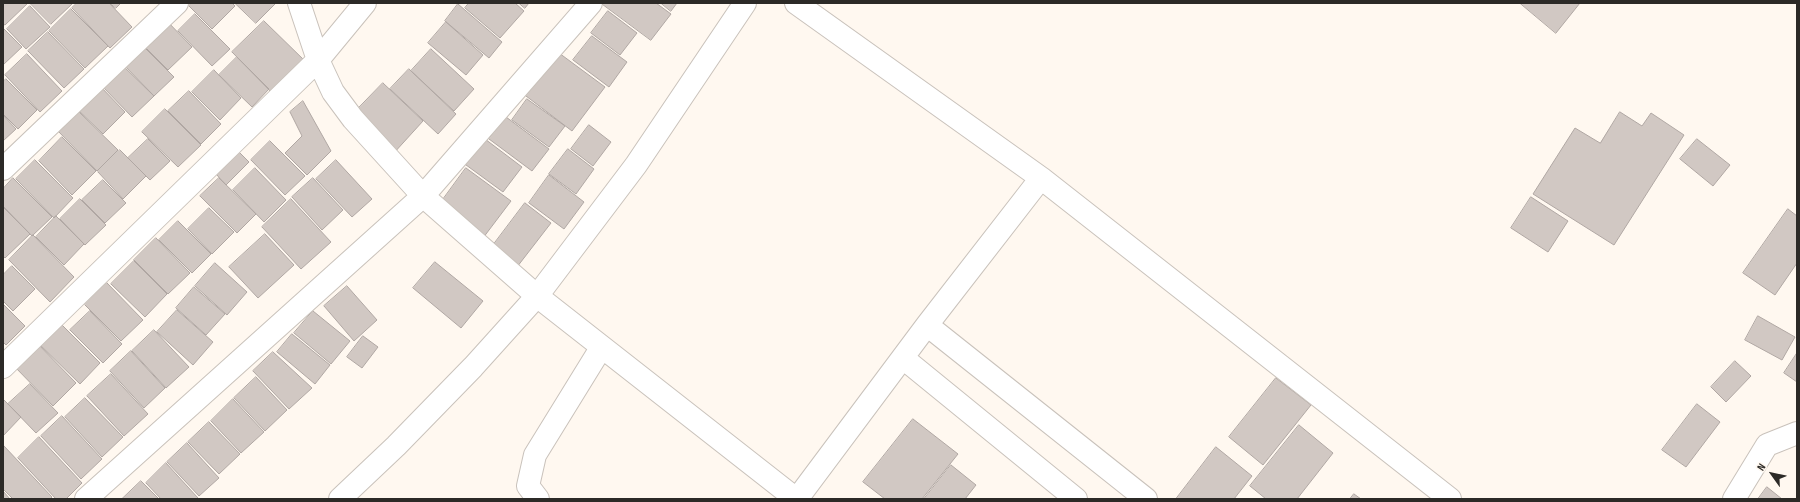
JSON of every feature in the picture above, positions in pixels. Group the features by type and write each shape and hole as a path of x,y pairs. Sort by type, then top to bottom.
{"street":[{"path":"3,169 178,3"},
{"path":"299,3 318,60 333,92 353,119 423,196 537,296 601,348 796,499 904,358 927,325 1041,178"},
{"path":"3,367 318,60 365,3"},
{"path":"86,499 423,196 591,3"},
{"path":"340,499 396,446 473,367 537,296 636,165 745,3"},
{"path":"796,3 1041,178 1450,499"},
{"path":"927,325 1146,499"},
{"path":"538,499 528,486 535,455 601,348"},
{"path":"904,358 1076,499"},
{"path":"1734,499 1767,445 1797,433"}],"building":[{"path":"3,3 28,3 5,25 3,24"},
{"path":"30,3 70,3 72,4 51,24"},
{"path":"77,3 109,3 132,27 110,48 72,8"},
{"path":"110,3 121,3 116,8"},
{"path":"192,3 232,3 235,6 212,29 189,6"},
{"path":"235,3 276,3 256,23"},
{"path":"469,3 515,3 524,11 500,38 465,8"},
{"path":"519,3 529,3 525,8"},
{"path":"601,3 656,3 671,14 651,40"},
{"path":"661,3 677,3 671,11"},
{"path":"1520,3 1580,3 1556,33"},
{"path":"458,4 502,42 489,58 445,21"},
{"path":"30,6 50,27 26,49 7,29"},
{"path":"71,9 108,46 85,68 49,31"},
{"path":"608,11 637,33 620,55 591,33"},
{"path":"195,14 230,49 212,66 178,31"},
{"path":"165,19 192,47 168,70 141,43"},
{"path":"264,21 305,61 272,93 232,52"},
{"path":"446,22 483,55 466,75 428,43"},
{"path":"3,28 22,47 3,65"},
{"path":"48,32 84,69 64,88 28,51"},
{"path":"592,36 627,62 609,87 573,60"},
{"path":"140,43 174,77 154,96 121,62"},
{"path":"431,49 474,89 454,111 411,71"},
{"path":"559,53 605,87 572,131 526,96"},
{"path":"27,54 62,91 40,112 5,75"},
{"path":"237,57 269,89 252,107 219,75"},
{"path":"120,63 154,96 132,117 100,84"},
{"path":"409,69 456,114 438,134 390,89"},
{"path":"214,70 241,98 220,120 192,92"},
{"path":"6,79 37,110 18,129 3,114 3,82"},
{"path":"383,83 423,121 393,154 351,116"},
{"path":"100,86 125,112 103,134 77,109"},
{"path":"189,91 221,124 201,144 168,111"},
{"path":"527,99 565,126 549,147 512,120"},
{"path":"303,101 331,151 307,175 285,153 302,136 290,112"},
{"path":"165,109 201,145 178,167 142,132"},
{"path":"77,110 118,150 97,171 57,130"},
{"path":"1620,112 1642,126 1651,113 1684,135 1614,245 1533,194 1575,128 1600,143"},
{"path":"3,115 16,129 3,141"},
{"path":"506,117 549,149 532,171 489,139"},
{"path":"589,125 611,142 593,166 571,149"},
{"path":"481,136 522,167 503,192 462,162"},
{"path":"62,137 96,171 72,195 39,161"},
{"path":"148,139 170,161 150,180 128,158"},
{"path":"1697,139 1730,165 1713,186 1680,159"},
{"path":"270,141 305,176 285,195 251,160"},
{"path":"568,149 594,169 576,194 549,174"},
{"path":"120,150 146,176 123,199 98,172"},
{"path":"238,151 249,162 226,185 216,174"},
{"path":"35,160 73,198 54,218 16,179"},
{"path":"336,160 372,199 352,217 316,179"},
{"path":"255,168 286,200 264,222 233,190"},
{"path":"466,168 511,201 483,238 439,205"},
{"path":"549,175 584,202 564,229 529,203"},
{"path":"13,178 52,217 32,236 3,206 3,189"},
{"path":"219,178 256,214 237,233 200,196"},
{"path":"313,178 343,210 322,230 292,197"},
{"path":"103,180 126,203 105,223 82,200"},
{"path":"1531,197 1568,221 1548,252 1511,228"},
{"path":"80,199 106,225 85,245 60,219"},
{"path":"291,199 331,242 301,269 262,227"},
{"path":"525,203 551,223 517,267 491,248"},
{"path":"3,207 30,234 5,258 3,256"},
{"path":"209,208 234,232 212,254 188,229"},
{"path":"1788,209 1797,216 1797,263 1775,295 1743,273"},
{"path":"56,216 84,244 64,265 36,237"},
{"path":"178,221 211,254 192,273 159,240"},
{"path":"265,234 294,265 258,298 229,267"},
{"path":"33,235 74,277 50,302 9,260"},
{"path":"156,238 190,273 168,294 134,260"},
{"path":"134,261 167,294 145,317 111,284"},
{"path":"435,262 483,301 461,328 413,288"},
{"path":"215,263 247,292 227,315 195,286"},
{"path":"12,266 35,289 13,311 3,301 3,275"},
{"path":"107,283 143,320 121,341 85,305"},
{"path":"347,286 377,320 354,341 324,306"},
{"path":"194,287 225,314 206,335 176,308"},
{"path":"3,304 25,326 6,345 3,342"},
{"path":"177,310 213,342 193,365 157,332"},
{"path":"90,311 122,344 103,363 70,330"},
{"path":"313,311 350,341 331,364 294,333"},
{"path":"1758,316 1795,337 1782,360 1745,340"},
{"path":"58,321 100,363 80,384 37,342"},
{"path":"154,330 189,367 166,388 132,351"},
{"path":"292,334 330,365 315,384 277,352"},
{"path":"363,336 378,347 362,368 347,357"},
{"path":"36,342 76,383 53,406 13,365"},
{"path":"131,351 165,388 144,408 110,371"},
{"path":"273,352 312,388 289,409 253,371"},
{"path":"1797,353 1797,382 1784,373"},
{"path":"1735,361 1751,376 1726,402 1711,387"},
{"path":"111,374 148,414 124,436 87,396"},
{"path":"256,377 287,410 265,431 234,398"},
{"path":"1276,378 1311,405 1263,465 1229,437"},
{"path":"30,384 58,413 36,433 8,404"},
{"path":"85,398 123,437 102,457 65,417"},
{"path":"3,399 21,417 3,436"},
{"path":"233,399 264,432 241,453 211,421"},
{"path":"1697,404 1720,422 1686,467 1662,450"},
{"path":"62,416 102,459 81,479 41,436"},
{"path":"913,419 958,454 922,499 885,499 863,482"},
{"path":"209,422 240,454 219,474 188,442"},
{"path":"1299,425 1333,453 1297,499 1266,499 1250,486"},
{"path":"39,437 82,483 66,499 56,499 18,458"},
{"path":"187,443 219,478 199,496 167,462"},
{"path":"4,446 52,497 50,499 13,499 3,489"},
{"path":"1216,447 1252,476 1234,499 1176,499"},
{"path":"166,463 198,498 197,499 161,499 146,483"},
{"path":"951,465 976,485 965,499 924,499"},
{"path":"141,481 159,499 122,499"},
{"path":"1767,487 1782,499 1758,499"},
{"path":"3,491 10,499 3,499"},
{"path":"1354,494 1361,499 1350,499"}]}
